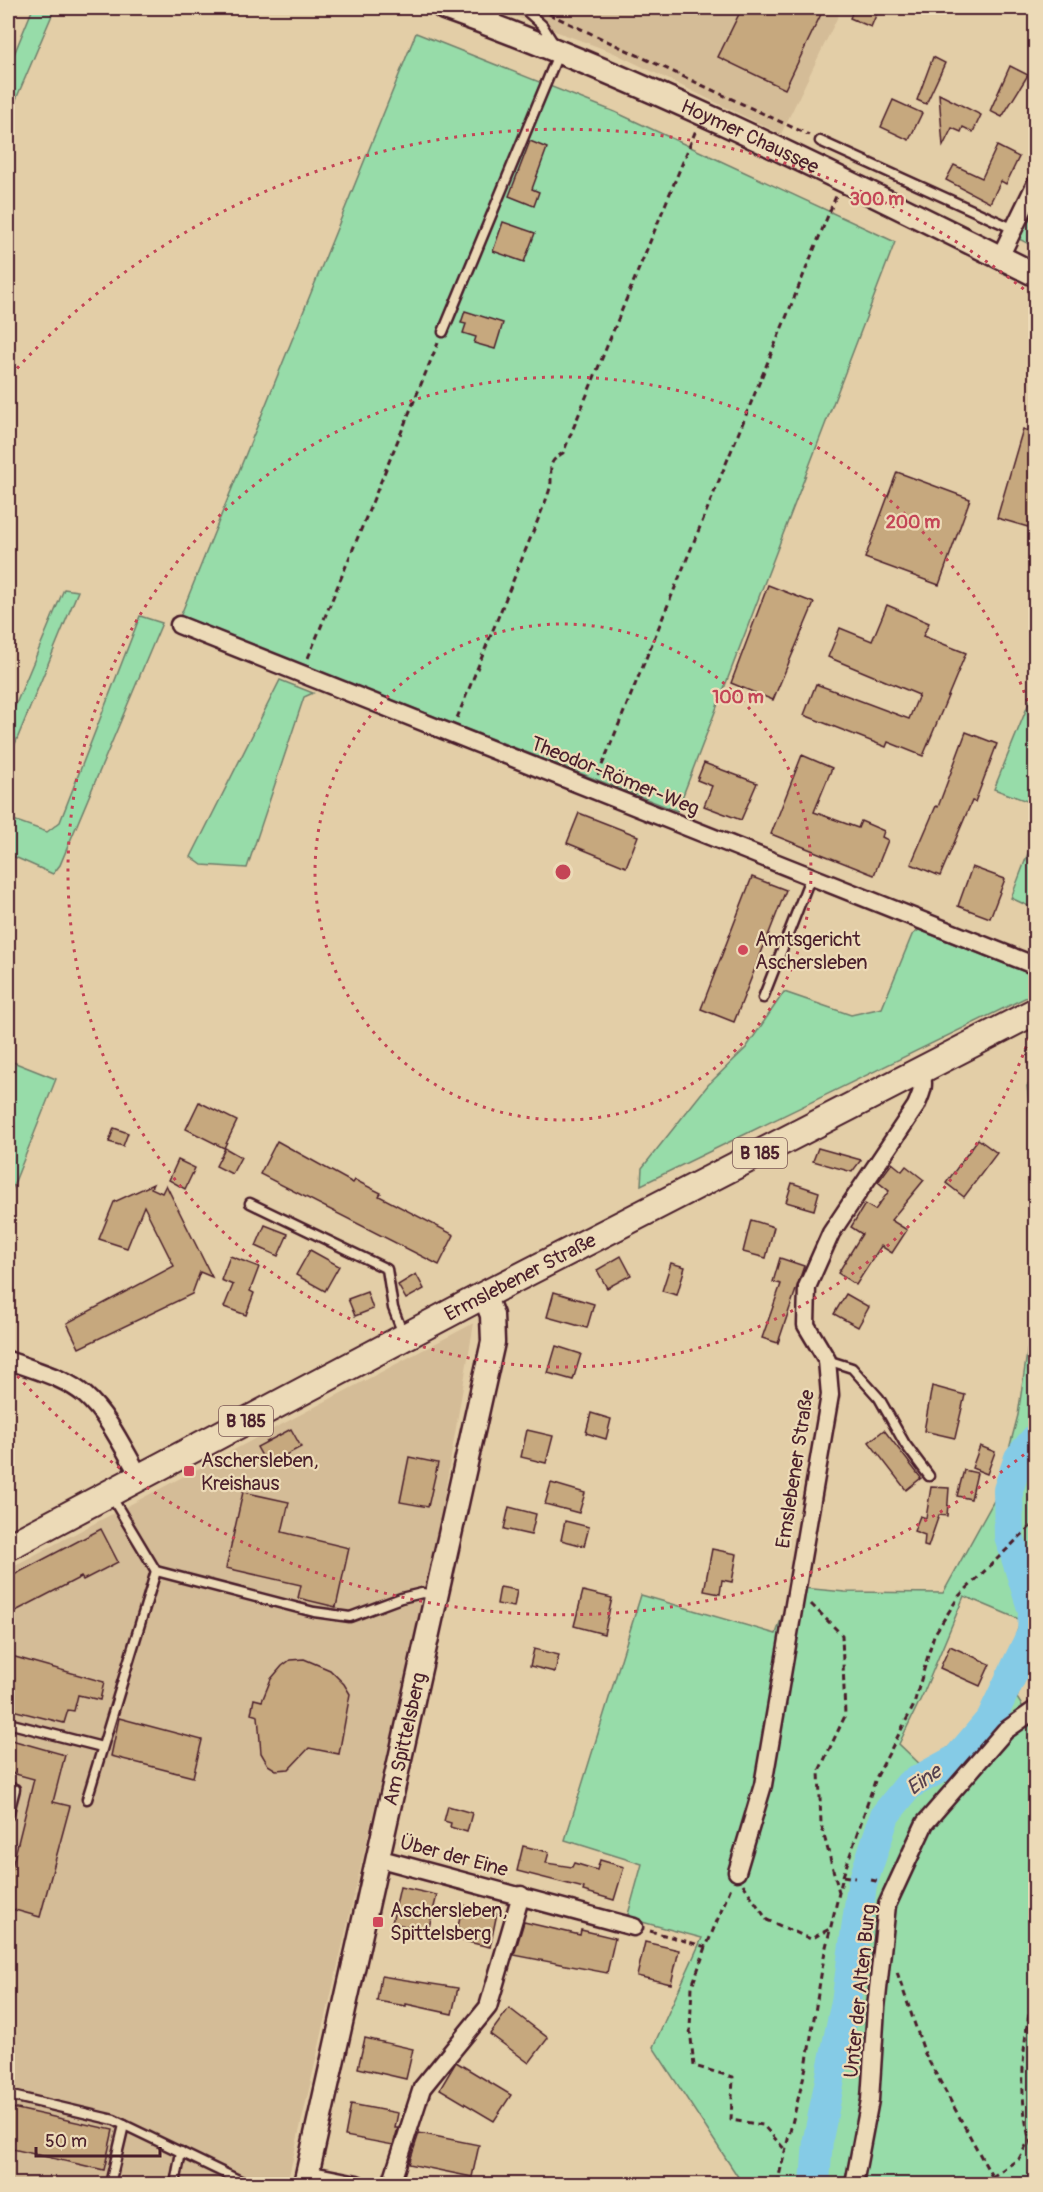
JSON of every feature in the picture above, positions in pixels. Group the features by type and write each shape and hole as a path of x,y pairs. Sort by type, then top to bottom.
{"main road":[{"name":"Hoymer Chaussee","path":"444,8 495,16 559,52 703,116 1035,274"},
{"name":"Ermslebener Straße","path":"8,1547 484,1295 1035,1011"},
{"name":"Am Spittelsberg","path":"306,2179 493,1342 492,1315 484,1295"}],"street":[{"path":"1000,257 1035,183"},
{"name":"Theodor-Römer-Weg","path":"179,625 1035,966"},
{"name":"Emslebener Straße","path":"737,1872 763,1785 830,1395 827,1360 806,1325 807,1287 831,1233 916,1106 924,1080 920,1070"},
{"path":"8,1360 62,1380 85,1395 114,1432 140,1477"},
{"name":"Unter der Alten Burg","path":"854,2184 870,2100 876,2008 887,1905 925,1823 1005,1731 1035,1709"},
{"name":"Über der Eine","path":"378,1858 634,1927"},
{"name":"Über der Eine","path":"391,2184 422,2088 489,2007 521,1895"},
{"path":"306,2179 357,2184"}],"lane":[{"path":"443,332 559,52 542,25 523,8"},
{"path":"820,141 1014,229"},
{"path":"763,998 811,876"},
{"path":"250,1203 387,1269 393,1308 404,1337"},
{"path":"827,1360 852,1368 879,1398 905,1444 929,1476"},
{"path":"109,1493 156,1571 314,1612 350,1617 401,1598 422,1593 436,1595"},
{"path":"87,1799 156,1571"},
{"path":"8,1723 102,1747"},
{"path":"8,1787 15,1789 8,1816"},
{"path":"8,2095 114,2120 248,2184"},
{"path":"110,2184 124,2125"},
{"path":"175,2184 181,2152"}],"path":[{"path":"544,11 781,120 820,141"},
{"path":"451,733 546,500 551,482 549,471 554,459 563,453 703,116"},
{"path":"592,789 842,181"},
{"path":"302,674 443,332"},
{"path":"777,2184 806,2067 831,1928 843,1876 876,1778 913,1707 934,1635 959,1596 1035,1521"},
{"path":"797,1590 842,1635 845,1716 819,1771 821,1824 840,1893"},
{"path":"737,1872 749,1896 767,1920 811,1939 831,1928"},
{"path":"737,1872 692,1986 690,2029 694,2066 733,2077 731,2120 763,2125 786,2151"},
{"path":"843,1876 855,1878"},
{"path":"634,1927 706,1947"},
{"path":"895,1966 925,2054 996,2184"},
{"path":"1035,1984 1028,2011 1023,2076 1028,2141 1035,2158"},
{"path":"992,2177 1019,2159 1028,2141"}],"shaded area":[{"path":"492,8 842,8 781,134 612,52"},
{"path":"474,1323 436,1544 287,2184 8,2184 8,1569"}],"green space":[{"path":"33,8 55,8 8,118 8,69"},
{"path":"416,33 615,112 895,242 677,811 180,617"},
{"path":"1035,199 1035,247 1017,238"},
{"path":"64,589 78,591 8,761 8,723"},
{"path":"140,616 162,623 60,865 53,874 8,854 8,818 47,832 60,822"},
{"path":"280,680 313,693 304,697 247,868 202,865 191,857"},
{"path":"1035,688 1035,804 994,789"},
{"path":"1035,835 1035,909 1011,898"},
{"path":"919,930 1035,976 1029,996 641,1185 642,1168 708,1085 746,1048 784,992 851,1015 882,1008 912,935"},
{"path":"8,1060 56,1079 8,1199"},
{"path":"1035,1078 1035,1157 1027,1086"},
{"path":"1035,1194 1036,1640 1017,1698 1026,1712 1036,1705 1035,2184 739,2184 740,2180 653,2047 702,1938 627,1918 642,1864 565,1840 641,1595 776,1634 792,1587 845,1592 943,1593 997,1495 1018,1415 1029,1339","holes":["964,1596 1021,1620 993,1702 926,1770 899,1744 924,1692"]}],"building":[{"path":"742,8 824,8 785,89 718,57"},
{"path":"854,8 879,8 871,27 850,18"},
{"path":"933,57 945,63 926,104 917,100"},
{"path":"1010,66 1028,75 1002,117 990,111"},
{"path":"939,94 981,115 973,132 963,127 961,132 952,128 943,146"},
{"path":"893,100 922,113 909,140 881,127"},
{"path":"530,141 547,148 532,189 539,192 534,206 509,196"},
{"path":"997,146 1019,157 1006,184 1001,181 990,203 946,180 954,165 982,178"},
{"path":"503,222 535,233 524,262 493,251"},
{"path":"465,311 503,323 495,349 474,343 476,337 463,333 466,324 461,323"},
{"path":"1023,429 1035,433 1035,503 1028,527 997,518"},
{"path":"897,472 970,499 939,585 865,558"},
{"path":"768,585 814,603 773,700 731,683"},
{"path":"887,605 929,623 923,636 966,653 923,756 888,742 886,747 804,715 816,684 909,719 919,695 828,657 840,628 872,641"},
{"path":"966,732 997,744 975,802 972,801 940,876 911,864 936,806 938,807"},
{"path":"802,755 832,768 814,812 858,828 861,821 884,831 882,837 888,840 874,875 771,834"},
{"path":"704,763 757,783 741,820 704,806 712,786 697,780"},
{"path":"579,813 638,836 626,867 567,843"},
{"path":"972,867 1005,879 990,918 958,906"},
{"name":"Amtsgericht Aschersleben","path":"752,877 786,890 734,1022 701,1009"},
{"path":"199,1102 237,1121 224,1148 186,1129"},
{"path":"114,1128 128,1133 123,1146 109,1142"},
{"path":"978,1139 997,1153 964,1197 946,1183"},
{"path":"277,1141 353,1183 355,1180 381,1193 379,1196 454,1235 439,1265 260,1174"},
{"path":"225,1148 241,1157 232,1174 216,1166"},
{"path":"818,1148 861,1160 852,1172 813,1161"},
{"path":"178,1160 195,1168 185,1189 169,1180"},
{"path":"892,1163 902,1171 906,1166 924,1180 891,1220 907,1230 892,1253 881,1246 856,1285 838,1273 862,1234 851,1227 865,1204 875,1210 889,1191 878,1182"},
{"path":"792,1183 819,1192 814,1210 786,1202"},
{"path":"153,1184 151,1188 162,1193 166,1185 212,1277 200,1272 192,1294 79,1348 67,1323 174,1266 144,1206 127,1248 99,1239 114,1202"},
{"path":"751,1220 774,1227 766,1258 743,1252"},
{"path":"265,1225 288,1234 278,1256 256,1246"},
{"path":"310,1250 339,1266 325,1291 296,1275"},
{"path":"230,1256 259,1267 250,1291 254,1293 246,1315 224,1307 233,1285 221,1280"},
{"path":"621,1256 631,1275 607,1288 597,1270"},
{"path":"780,1258 804,1266 778,1343 762,1338 781,1284 773,1282"},
{"path":"671,1263 685,1267 677,1295 662,1291"},
{"path":"416,1274 424,1289 406,1299 398,1285"},
{"path":"367,1292 373,1309 355,1316 348,1299"},
{"path":"554,1292 594,1304 587,1328 547,1317"},
{"path":"846,1294 869,1307 858,1327 834,1314"},
{"path":"556,1346 581,1354 573,1380 548,1373"},
{"path":"932,1386 965,1395 955,1438 924,1431"},
{"path":"591,1413 611,1419 606,1439 586,1433"},
{"path":"291,1429 301,1447 267,1465 257,1447"},
{"path":"527,1430 553,1436 546,1463 521,1457"},
{"path":"884,1430 921,1478 906,1490 869,1442"},
{"path":"980,1446 995,1452 987,1474 972,1468"},
{"path":"409,1457 438,1463 428,1507 400,1502"},
{"path":"964,1470 977,1473 971,1499 957,1496"},
{"path":"551,1483 585,1493 579,1513 545,1504"},
{"path":"931,1487 949,1488 947,1516 939,1515 928,1547 924,1546 925,1535 914,1531 920,1516 926,1518"},
{"path":"243,1492 289,1502 282,1532 349,1548 336,1607 298,1598 301,1585 226,1568"},
{"path":"509,1507 536,1514 531,1535 504,1529"},
{"path":"565,1521 589,1527 584,1546 561,1540"},
{"path":"101,1529 118,1562 83,1580 81,1577 8,1615 8,1578"},
{"path":"712,1549 737,1554 732,1582 722,1580 720,1594 704,1591"},
{"path":"500,1587 517,1590 514,1607 497,1604"},
{"path":"583,1591 612,1598 604,1634 574,1626"},
{"path":"950,1646 990,1664 980,1686 940,1668"},
{"path":"534,1649 559,1655 555,1672 530,1666"},
{"path":"8,1655 104,1682 100,1700 78,1695 74,1711 68,1710 64,1723 8,1709"},
{"path":"304,1659 330,1670 350,1694 339,1754 309,1748 289,1769 276,1770 268,1765 261,1753 258,1716 251,1714 254,1699 262,1701 271,1679 282,1666 290,1660"},
{"path":"119,1718 202,1740 193,1777 111,1756"},
{"path":"8,1739 65,1755 53,1802 70,1806 40,1917 8,1908 8,1883 34,1779 8,1772"},
{"path":"448,1806 472,1813 467,1832 450,1827 451,1823 444,1821"},
{"path":"523,1846 549,1852 546,1863 572,1867 574,1863 597,1870 600,1860 624,1867 614,1900 583,1891 584,1888 517,1871"},
{"path":"400,1887 437,1895 428,1931 392,1923"},
{"path":"463,1905 497,1913 490,1947 455,1939"},
{"path":"524,1922 580,1935 581,1930 615,1938 607,1973 514,1955"},
{"path":"645,1942 679,1950 671,1984 637,1976"},
{"path":"381,1976 458,1988 452,2014 406,2004 406,2006 377,2001"},
{"path":"509,2008 548,2038 529,2063 490,2034"},
{"path":"365,2038 413,2049 406,2079 358,2068"},
{"path":"456,2062 511,2095 494,2121 440,2089"},
{"path":"351,2104 398,2113 395,2128 398,2128 393,2145 345,2136"},
{"path":"8,2107 113,2130 104,2170 8,2148"},
{"path":"419,2133 479,2145 472,2177 409,2164"}],"waterway":[{"name":"Eine","path":"815,2184 818,2139 847,1996 862,1885 885,1815 909,1785 957,1759 991,1719 1032,1633 1033,1611 1009,1536 1008,1490 1019,1458 1036,1438"}],"place":[{"name":"Amtsgericht Aschersleben","path":"743,950"},
{"name":"Aschersleben, Kreishaus","path":"189,1471"},
{"name":"Aschersleben, Spittelsberg","path":"378,1922"}]}
